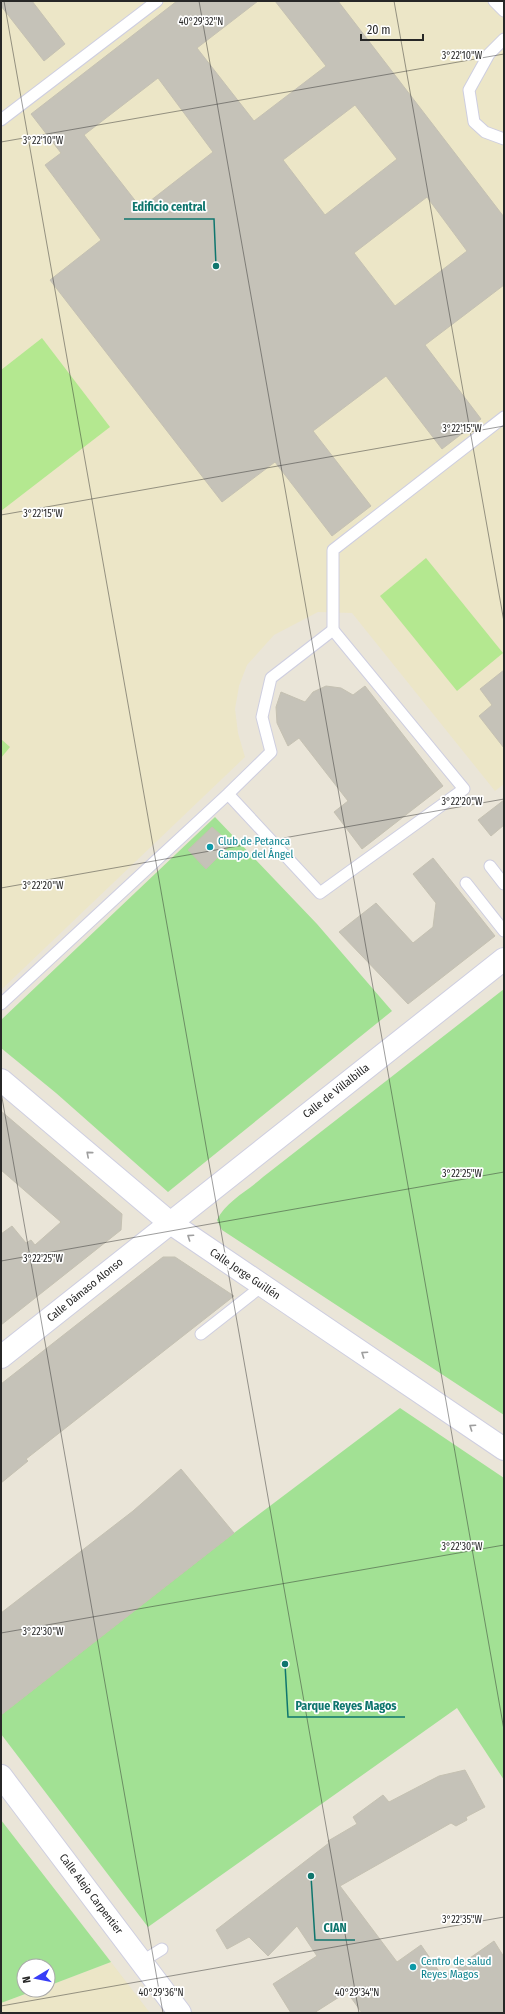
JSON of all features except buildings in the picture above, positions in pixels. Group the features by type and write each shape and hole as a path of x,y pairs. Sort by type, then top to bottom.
{"street":[{"name":"Calle de Villalbilla","path":"169,1222 504,959"},
{"name":"Calle Jorge Guillén","path":"1,1080 169,1222 504,1449"},
{"name":"Calle Dámaso Alonso","path":"1,1357 169,1222"},
{"name":"Calle Alejo Carpentier","path":"1,1776 180,2013"}],"lane":[{"path":"1,120 157,1"},
{"path":"494,1 504,11"},
{"path":"504,39 489,54 469,90 474,122 485,132 504,138"},
{"path":"228,794 320,893 464,790 333,630 333,550 504,417"},
{"path":"1,1004 228,794 271,752 262,717 271,678 333,630"},
{"path":"490,866 504,884"},
{"path":"466,883 504,931"},
{"path":"201,1334 262,1286"},
{"path":"141,1962 162,1949"}],"shaded area":[{"path":"1,1 504,1 504,784 495,791 352,613 318,612 274,635 247,665 239,686 235,709 238,733 245,757 1,990"},
{"path":"111,1962 150,2013 1,2013 1,2003 16,1997 56,1998 56,1983"}],"green space":[{"path":"42,338 110,427 1,511 1,370"},
{"path":"426,558 503,653 457,691 380,596"},
{"path":"1,739 10,747 1,758"},
{"path":"215,817 317,924 392,1011 168,1192 56,1093 1,1048 1,1020"},
{"path":"504,989 504,1415 222,1230 217,1220 226,1207 238,1197"},
{"path":"400,1408 504,1478 504,1780 457,1708 148,1927 1,1734 1,1715 234,1533"},
{"path":"1,1820 111,1962 56,1983 56,1958 16,1958 16,1997 1,2003"}],"place":[{"name":"Edificio central","path":"216,266"},
{"name":"Club de Petanca Campo del Ángel","path":"210,847"},
{"name":"Parque Reyes Magos","path":"285,1664"},
{"name":"CIAN","path":"311,1876"},
{"name":"Centro de salud Reyes Magos","path":"413,1967"}]}
